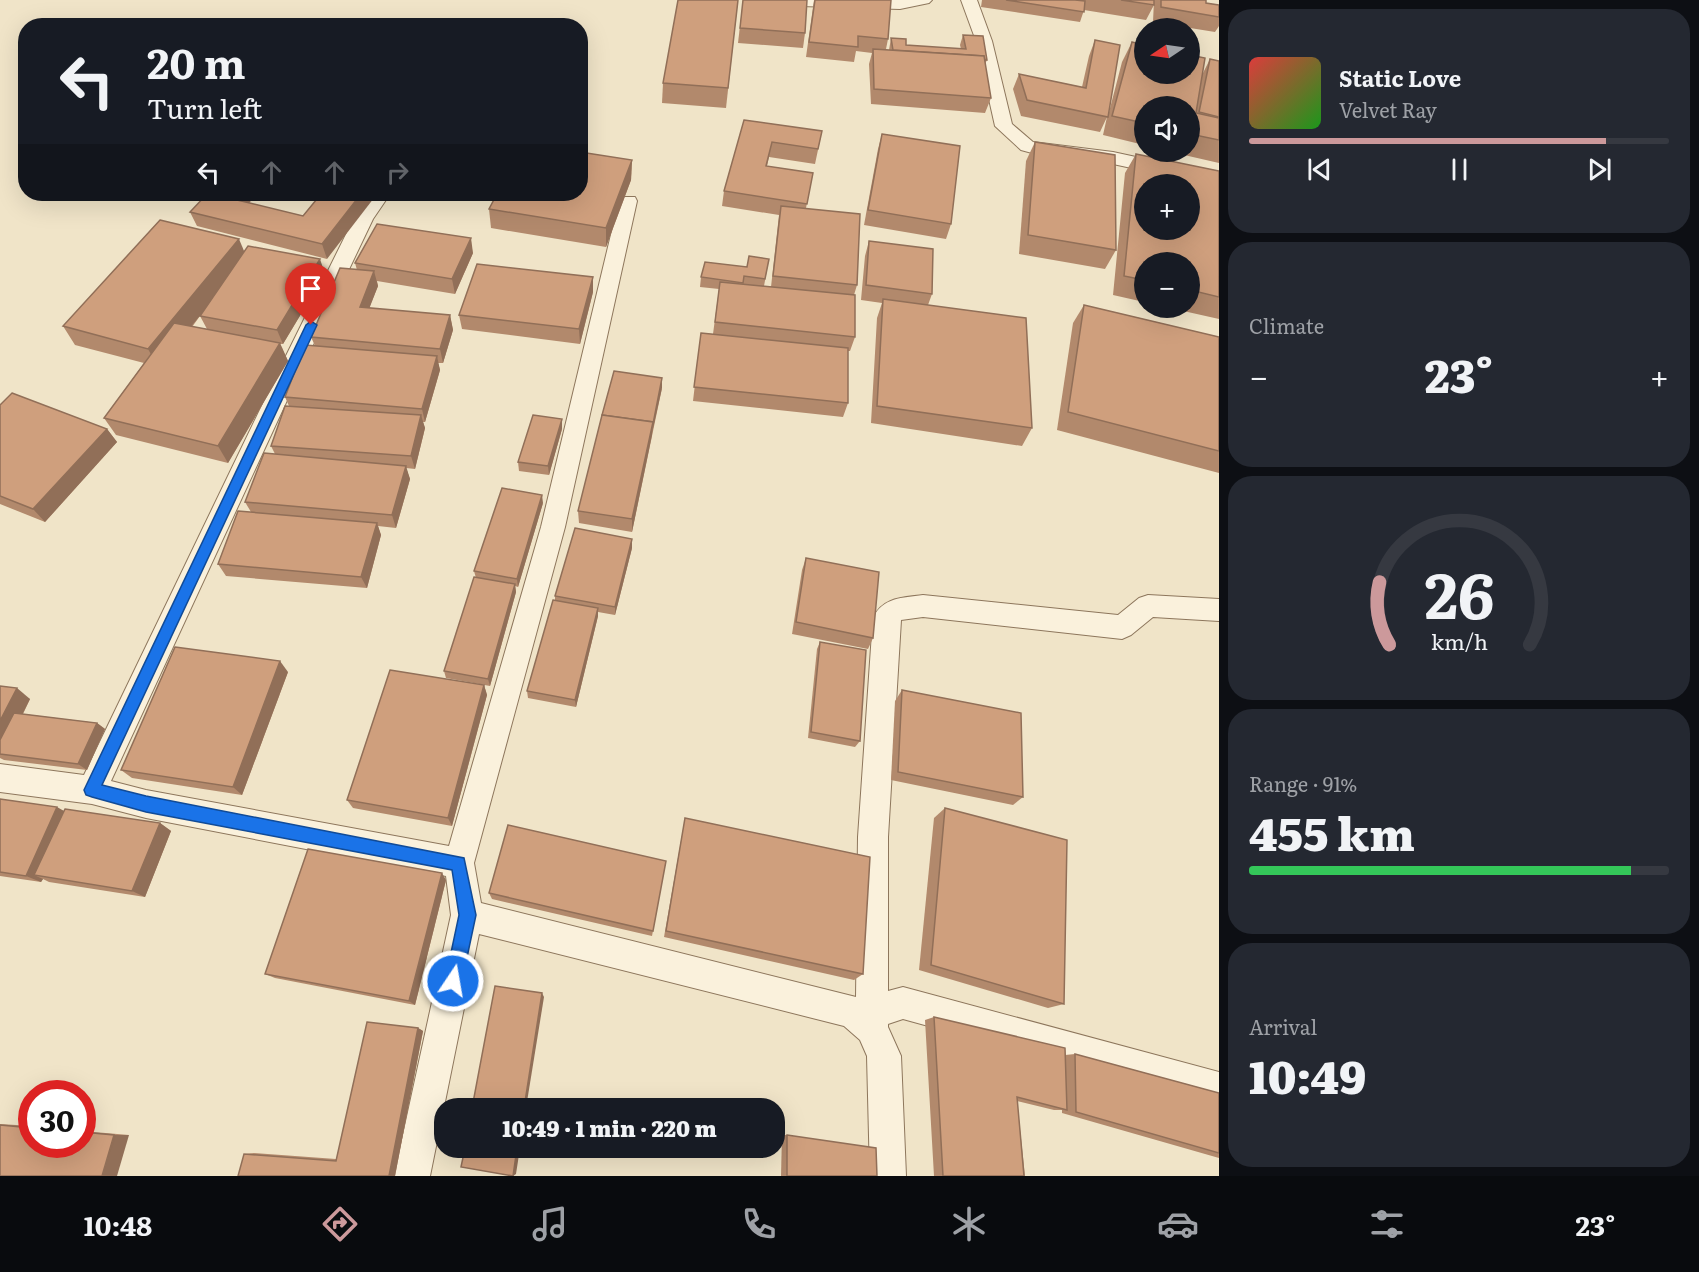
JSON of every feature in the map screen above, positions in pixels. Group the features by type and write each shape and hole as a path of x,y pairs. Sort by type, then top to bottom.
{"street":[{"path":"767,0 900,4 924,0"},
{"path":"969,0 984,41 1004,126 1012,135 1028,146 1043,151 1113,158 1219,181"},
{"path":"92,790 301,347 364,218 376,201"},
{"path":"412,1176 467,915 459,863 553,527 628,201"},
{"path":"888,1176 884,1056 872,1020 873,837 886,618 894,610 923,606 1122,627 1148,606 1219,610"},
{"path":"0,778 92,790 146,804 459,863"},
{"path":"467,915 852,1012 872,1020"},
{"path":"872,1020 903,1003 1219,1089"}],"building":[{"path":"678,0 738,0 728,88 663,83"},
{"path":"743,0 807,0 805,33 740,28"},
{"path":"815,0 891,0 888,39 858,36 858,47 809,42"},
{"path":"1006,0 1075,0 1085,1 1084,12"},
{"path":"1121,0 1154,0 1154,5"},
{"path":"1161,0 1206,0 1206,3 1219,5 1219,17 1161,7"},
{"path":"963,35 983,36 987,60 984,56 893,50 891,38 906,39 906,45 966,49"},
{"path":"1095,40 1120,45 1108,117 1027,100 1019,74 1086,88"},
{"path":"1132,42 1134,42 1134,84 1200,84 1200,57 1205,58 1199,96 1134,96 1134,121 1112,116"},
{"path":"873,49 984,56 991,98 874,89"},
{"path":"1210,59 1219,61 1219,117 1200,112"},
{"path":"1200,114 1219,118 1219,140 1200,136"},
{"path":"744,120 822,131 818,149 772,142 766,166 813,173 807,204 724,191"},
{"path":"882,134 960,146 951,224 868,210"},
{"path":"1035,142 1115,155 1116,250 1028,235"},
{"path":"588,153 632,160 606,228 489,209 493,201 588,201"},
{"path":"1135,162 1175,162 1219,171 1219,297 1200,292 1200,252 1134,252 1134,278 1124,276 1134,174 1134,240 1200,240 1200,174 1134,174"},
{"path":"200,201 241,201 303,216 315,201 356,201 322,244 190,212"},
{"path":"781,206 860,214 857,285 773,276"},
{"path":"160,220 239,239 148,349 63,326"},
{"path":"377,224 471,238 452,279 355,263"},
{"path":"869,241 933,249 932,294 866,285"},
{"path":"248,246 320,259 277,330 200,316"},
{"path":"749,256 769,259 765,279 744,276 743,283 701,277 705,262 747,267"},
{"path":"477,264 593,277 579,329 459,315"},
{"path":"340,268 374,271 360,307 450,315 440,349 311,337"},
{"path":"720,282 855,295 855,337 715,322"},
{"path":"883,299 1026,318 1032,428 877,406"},
{"path":"1084,305 1219,337 1219,451 1068,412"},
{"path":"174,323 280,343 218,446 104,418"},
{"path":"701,333 848,348 848,403 694,387"},
{"path":"305,345 437,356 422,409 285,397"},
{"path":"614,371 662,378 653,424 653,422 602,415"},
{"path":"12,393 107,429 33,509 0,496 0,405"},
{"path":"285,406 421,415 411,456 271,446"},
{"path":"533,415 562,419 548,466 518,462"},
{"path":"602,415 653,422 632,519 578,511"},
{"path":"264,453 406,466 392,515 245,502"},
{"path":"502,488 542,495 517,579 474,571"},
{"path":"238,511 377,523 361,577 218,564"},
{"path":"575,528 632,539 615,607 555,596"},
{"path":"806,558 879,572 873,638 796,622"},
{"path":"474,577 515,584 488,679 444,671"},
{"path":"553,600 598,608 575,700 527,691"},
{"path":"820,642 866,650 860,741 811,732"},
{"path":"175,647 280,661 233,787 121,770"},
{"path":"390,670 484,685 448,818 347,800"},
{"path":"0,686 17,688 0,721"},
{"path":"902,690 1021,713 1023,797 898,772"},
{"path":"14,713 97,723 78,764 0,754 0,740"},
{"path":"0,799 57,807 26,876 0,872"},
{"path":"945,808 1067,840 1064,1004 931,965"},
{"path":"65,809 160,823 132,891 34,875"},
{"path":"685,818 870,857 863,974 666,931"},
{"path":"508,825 666,861 653,931 489,893"},
{"path":"308,849 442,873 409,1001 265,974"},
{"path":"495,986 542,993 526,1098 474,1098"},
{"path":"934,1017 1065,1048 1067,1110 1017,1097 1024,1176 943,1176"},
{"path":"367,1022 418,1028 389,1176 238,1176 244,1154 336,1161"},
{"path":"1075,1054 1219,1093 1219,1153 1076,1112"},
{"path":"0,1125 18,1127 18,1158 96,1158 96,1133 114,1135 102,1176 0,1176"},
{"path":"787,1135 876,1148 877,1176 787,1176"},
{"path":"463,1158 516,1158 513,1176 461,1167"}],"route":[{"path":"311,325 92,790 146,804 459,863 467,915 453,981"}]}
